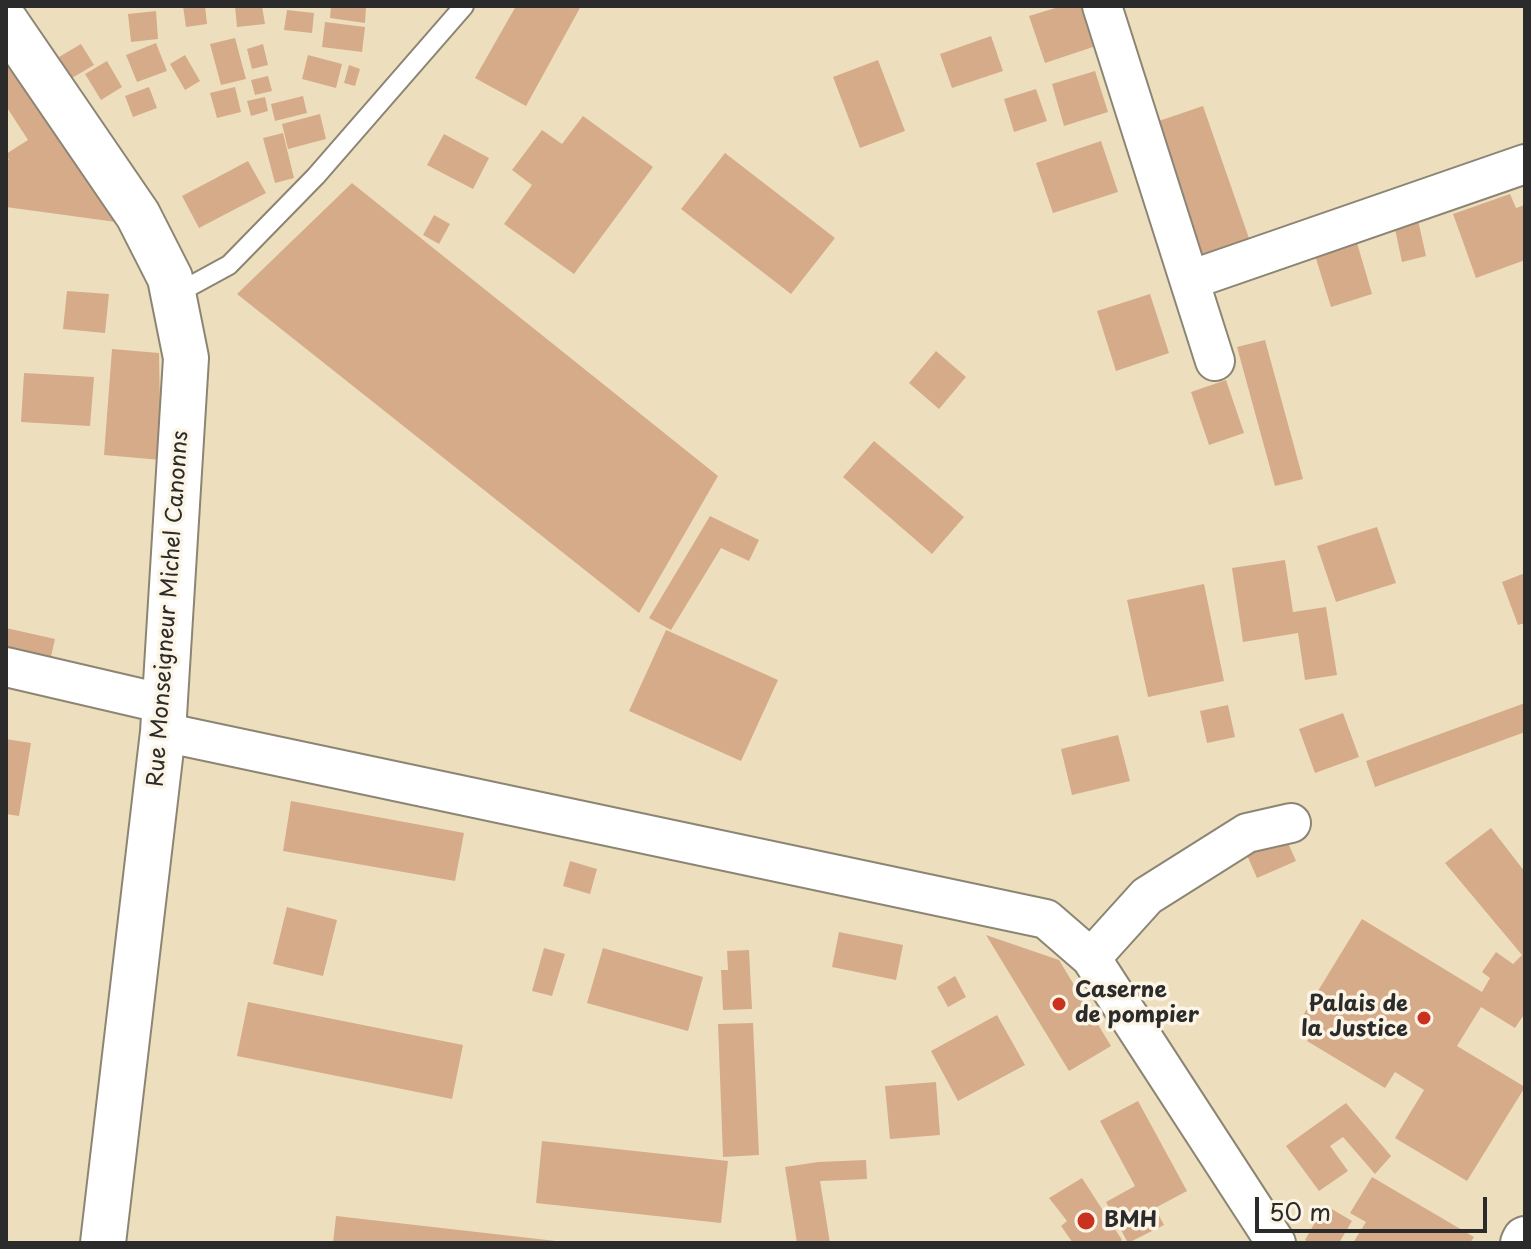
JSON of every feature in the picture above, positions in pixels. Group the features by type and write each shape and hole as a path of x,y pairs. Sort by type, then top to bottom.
{"street":[{"path":"1102,6 1215,361"},
{"name":"Rue Monseigneur Michel Canonns","path":"6,22 138,215 170,278 186,358 164,718 103,1243"},
{"path":"1190,280 1525,164"},
{"path":"6,667 164,718 1046,919 1091,958 1276,1243"},
{"path":"1091,958 1147,896 1247,833 1291,823"}],"lane":[{"path":"174,295 229,265 316,176 464,6"}],"building":[{"path":"183,6 205,6 207,24 186,27"},
{"path":"235,6 262,6 265,24 237,27"},
{"path":"331,6 366,6 365,23 330,18"},
{"path":"516,6 581,6 526,106 475,78"},
{"path":"1062,6 1090,6 1102,44 1045,63 1029,16"},
{"path":"287,10 314,13 312,33 284,30"},
{"path":"156,11 158,39 131,42 128,14"},
{"path":"325,22 365,27 362,52 322,47"},
{"path":"991,36 1003,71 952,88 940,54"},
{"path":"235,38 246,79 221,85 210,44"},
{"path":"156,43 167,71 137,82 126,55"},
{"path":"81,44 94,65 72,78 59,57"},
{"path":"263,44 268,65 252,69 247,49"},
{"path":"6,49 116,222 6,207 6,160 9,160 6,154 28,140 6,106"},
{"path":"185,55 200,81 185,90 170,64"},
{"path":"308,55 342,64 336,88 302,79"},
{"path":"878,60 905,131 860,148 833,77"},
{"path":"107,61 122,87 101,100 85,74"},
{"path":"349,65 360,69 355,86 344,83"},
{"path":"1095,71 1108,112 1064,126 1052,84"},
{"path":"268,76 272,91 255,95 251,80"},
{"path":"149,87 157,108 133,117 125,96"},
{"path":"235,87 241,112 217,118 210,93"},
{"path":"1036,89 1047,121 1014,132 1004,99"},
{"path":"303,96 307,113 275,121 271,104"},
{"path":"265,97 268,111 251,116 247,101"},
{"path":"1203,106 1251,244 1204,260 1156,122"},
{"path":"320,114 326,139 288,149 282,124"},
{"path":"583,116 653,167 574,274 504,224 532,185 512,170 542,130 562,144"},
{"path":"283,133 294,178 275,183 263,138"},
{"path":"444,134 489,158 473,189 427,165"},
{"path":"1101,141 1118,192 1053,213 1036,163"},
{"path":"725,153 835,238 791,294 681,209"},
{"path":"248,161 266,193 199,228 182,196"},
{"path":"352,183 718,476 639,613 237,294"},
{"path":"1510,194 1516,208 1525,205 1525,260 1476,278 1453,214"},
{"path":"1416,211 1426,256 1402,262 1392,215"},
{"path":"434,215 450,224 439,244 423,235"},
{"path":"1355,236 1372,294 1331,307 1313,249"},
{"path":"67,291 109,294 105,333 63,329"},
{"path":"1150,294 1169,353 1116,371 1097,311"},
{"path":"1265,340 1303,479 1275,486 1237,347"},
{"path":"112,349 159,353 161,460 104,455"},
{"path":"936,351 966,377 939,409 909,383"},
{"path":"24,373 94,377 90,426 21,422"},
{"path":"1226,380 1244,433 1209,445 1191,392"},
{"path":"874,441 964,517 932,554 843,477"},
{"path":"710,516 759,540 749,561 721,548 671,630 649,618"},
{"path":"1377,527 1396,583 1336,602 1317,546"},
{"path":"1285,560 1293,612 1326,607 1337,675 1305,680 1298,633 1243,642 1232,568"},
{"path":"1525,573 1525,623 1518,625 1502,582"},
{"path":"1204,584 1224,681 1148,697 1127,600"},
{"path":"6,628 55,639 50,661 6,651"},
{"path":"666,630 778,680 741,761 629,711"},
{"path":"1525,703 1525,732 1375,787 1366,761"},
{"path":"1228,705 1235,737 1207,743 1200,711"},
{"path":"1343,713 1359,757 1315,773 1299,729"},
{"path":"1118,735 1130,781 1072,795 1061,749"},
{"path":"6,739 31,743 19,816 6,814"},
{"path":"291,801 464,833 455,881 283,851"},
{"path":"1491,828 1525,872 1525,1013 1515,1028 1481,1007 1457,1046 1525,1087 1467,1181 1395,1138 1424,1090 1395,1072 1385,1088 1307,1041 1317,1026 1302,1017 1362,919 1482,992 1490,978 1482,972 1496,952 1513,964 1522,955 1445,863"},
{"path":"1285,836 1296,861 1257,878 1246,853"},
{"path":"570,861 597,869 590,894 563,886"},
{"path":"287,907 337,920 323,976 273,964"},
{"path":"839,932 903,945 896,980 832,967"},
{"path":"986,935 1059,960 1111,1046 1069,1071"},
{"path":"544,948 565,954 552,996 532,991"},
{"path":"603,948 703,977 688,1031 587,1003"},
{"path":"749,950 752,1009 723,1010 721,970 728,970 727,951"},
{"path":"955,976 966,997 948,1007 937,987"},
{"path":"248,1002 463,1045 452,1099 237,1056"},
{"path":"997,1015 1025,1065 958,1101 931,1051"},
{"path":"753,1023 759,1155 723,1157 718,1024"},
{"path":"936,1082 940,1135 890,1139 885,1086"},
{"path":"1138,1101 1187,1191 1155,1208 1164,1225 1128,1243 1106,1202 1135,1186 1100,1121"},
{"path":"1346,1103 1391,1156 1375,1174 1343,1137 1330,1146 1348,1171 1319,1191 1286,1146"},
{"path":"542,1141 728,1161 721,1223 536,1203"},
{"path":"866,1160 867,1179 820,1181 830,1243 797,1243 785,1167"},
{"path":"1372,1177 1474,1237 1470,1243 1353,1243 1366,1222 1350,1213"},
{"path":"1082,1178 1122,1240 1118,1243 1073,1243 1061,1226 1067,1221 1049,1198"},
{"path":"1325,1205 1352,1221 1339,1243 1310,1243 1305,1240"},
{"path":"336,1216 556,1241 333,1243"}],"place":[{"name":"Caserne de pompier","path":"1059,1004"},
{"name":"Palais de la Justice","path":"1424,1018"},
{"name":"BMH","path":"1086,1221"}]}
